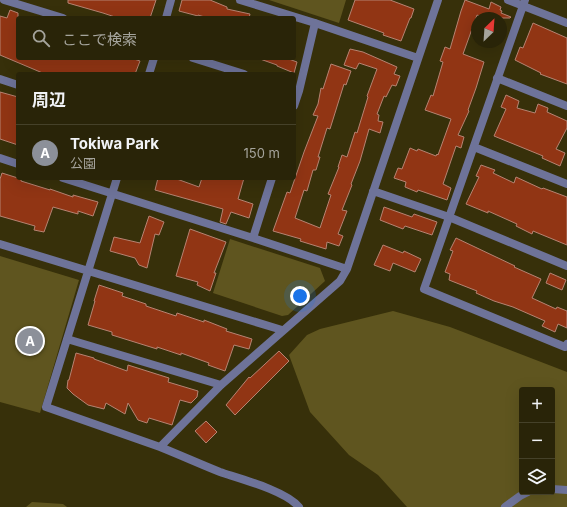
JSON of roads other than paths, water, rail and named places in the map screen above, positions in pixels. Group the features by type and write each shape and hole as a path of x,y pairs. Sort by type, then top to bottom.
{"street":[{"path":"4,0 56,16"},
{"path":"167,16 171,0"},
{"path":"160,447 221,385 282,330 340,281 347,269 438,0"},
{"path":"508,0 524,3 567,23"},
{"path":"245,1 293,16"},
{"path":"524,3 424,289 565,347 567,344"},
{"path":"296,17 418,58"},
{"path":"296,91 315,23"},
{"path":"150,72 153,60"},
{"path":"199,60 238,72"},
{"path":"497,78 567,106"},
{"path":"0,79 16,84"},
{"path":"474,147 567,184"},
{"path":"0,158 16,163"},
{"path":"69,180 347,269"},
{"path":"116,180 46,407 160,447 220,472 276,491 295,502 299,507"},
{"path":"253,238 271,180"},
{"path":"373,191 449,217 567,266"},
{"path":"0,244 282,330"},
{"path":"67,339 221,385"},
{"path":"555,489 567,490"},
{"path":"505,507 522,495"}],"place":[{"name":"Tokiwa Park","path":"30,341"}]}
